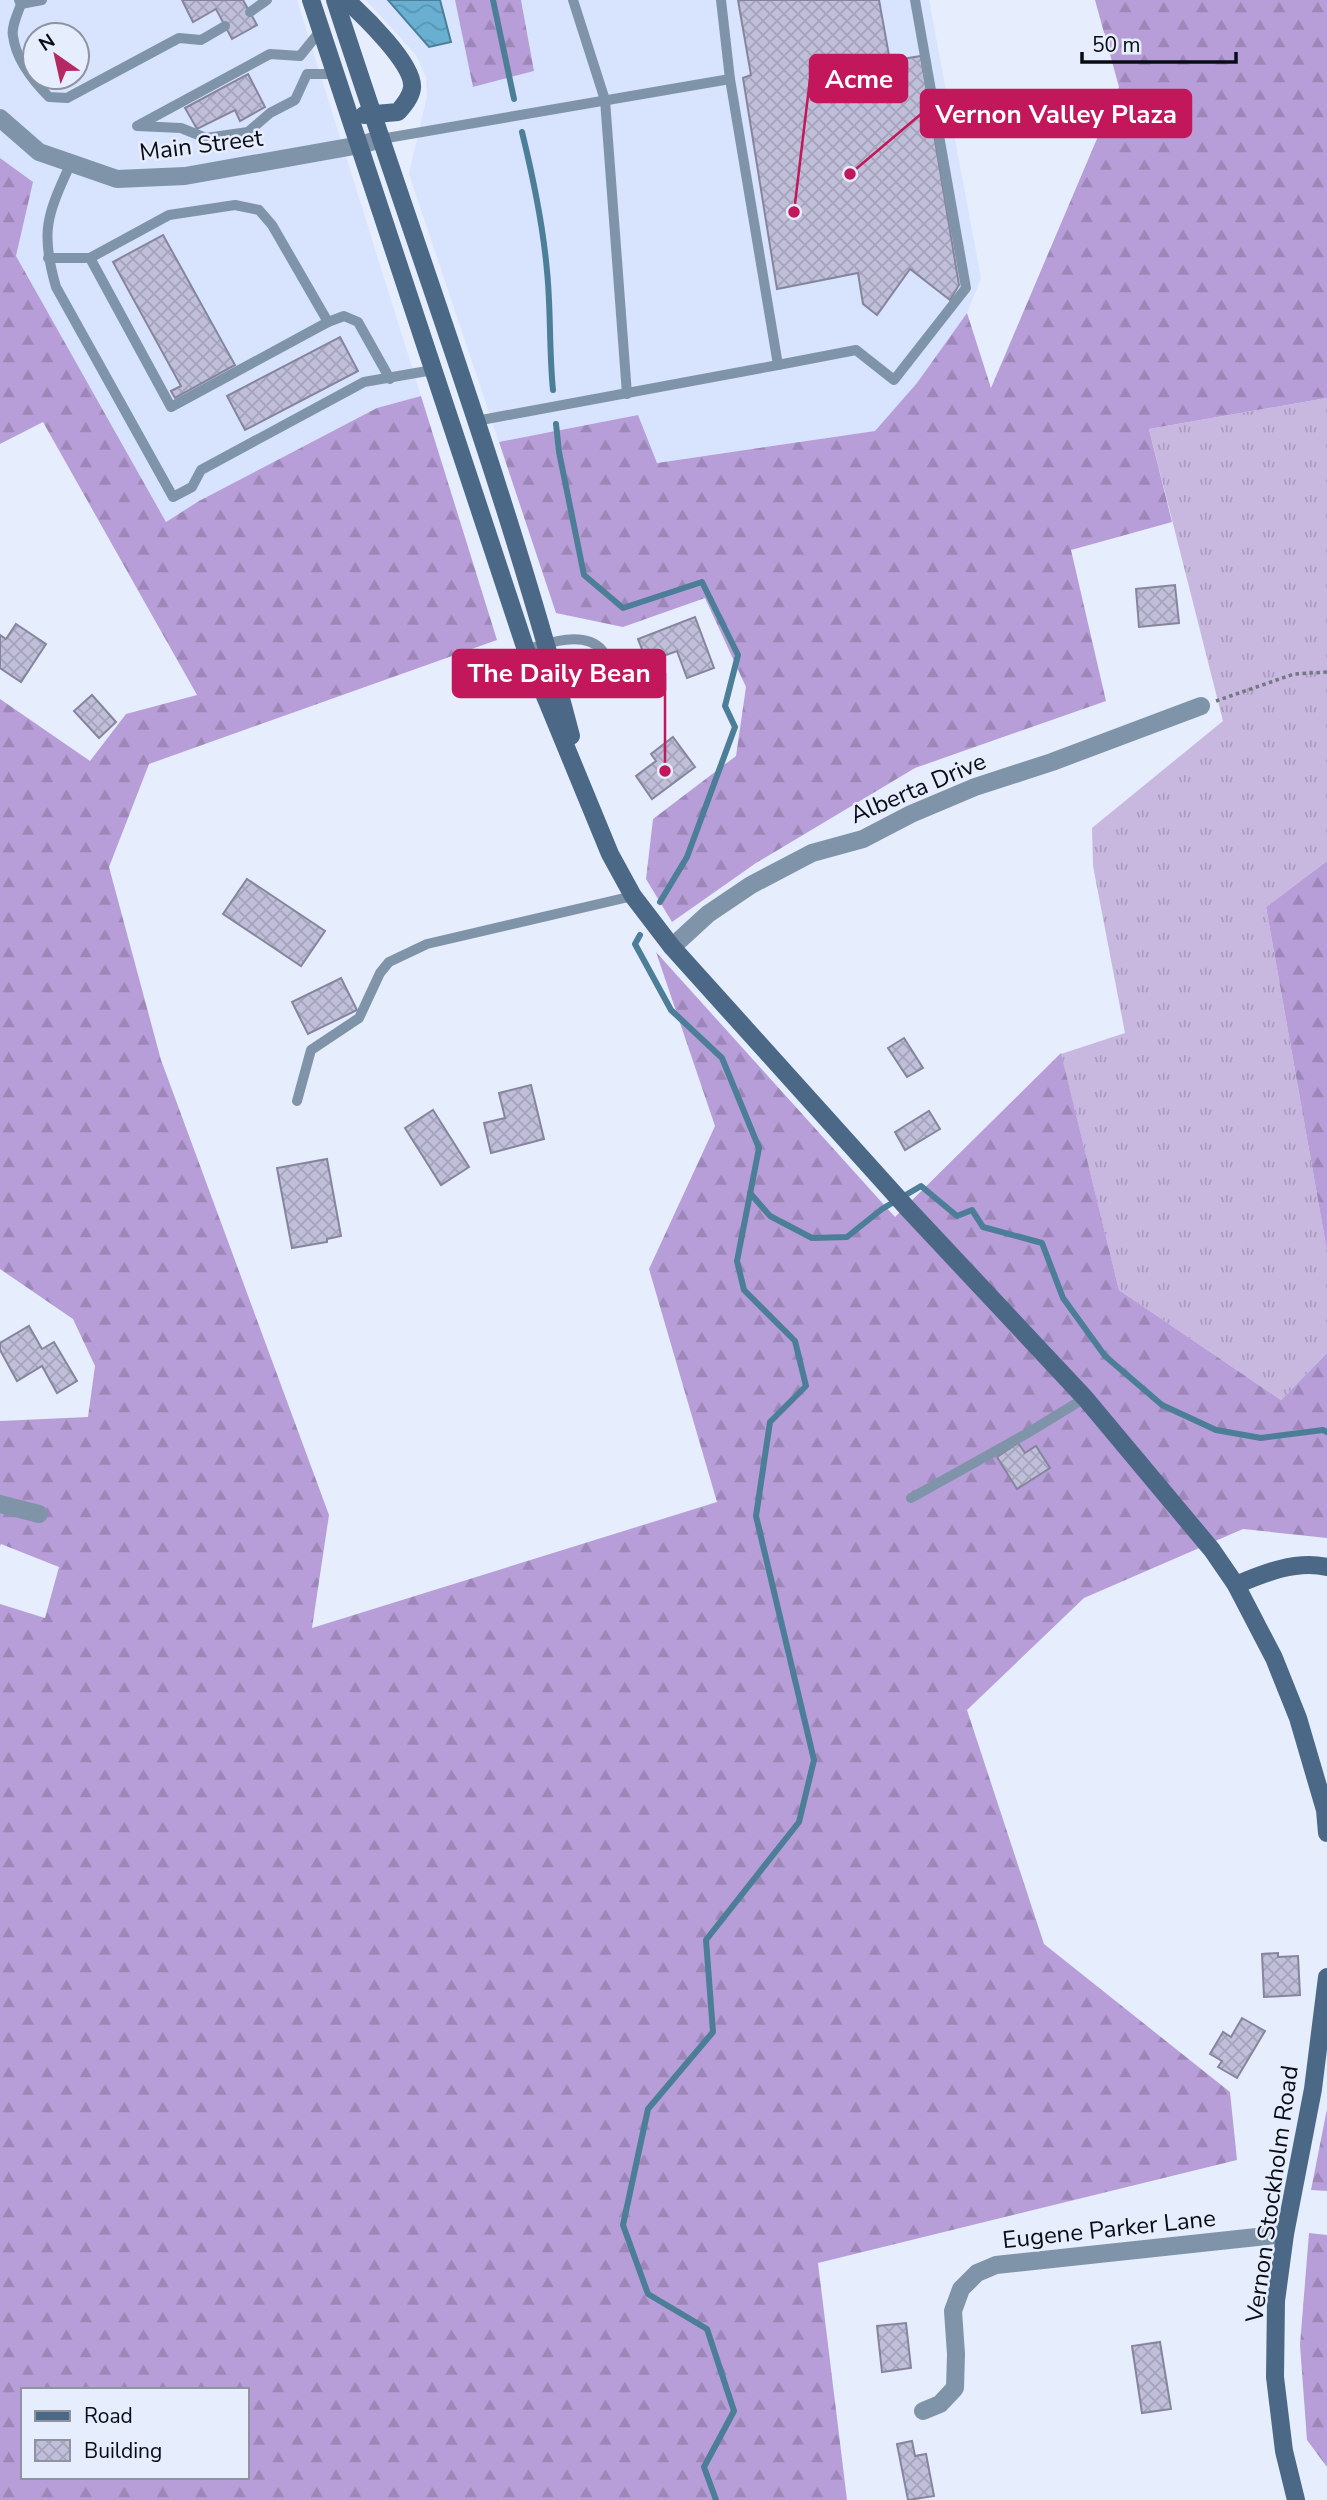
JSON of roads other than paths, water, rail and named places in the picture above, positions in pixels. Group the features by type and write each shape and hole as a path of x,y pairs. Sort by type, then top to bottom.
{"main road":[{"path":"311,0 526,650 610,854 633,896 672,947 889,1189 1085,1398 1212,1550 1236,1585 1274,1658 1298,1718 1325,1810 1327,1833"},
{"path":"335,0 547,643 587,800"},
{"path":"346,0 392,48 409,73 413,88 408,100 398,112 373,116 349,114"},
{"path":"1236,1585 1273,1570 1314,1564 1327,1567"},
{"name":"Vernon Stockholm Road","path":"1296,2500 1284,2451 1275,2377 1276,2301 1285,2234 1313,2089 1327,1977"}],"street":[{"name":"Main Street","path":"0,118 38,152 117,179 185,176 381,139"},
{"name":"Alberta Drive","path":"672,947 719,907 751,885 812,853 863,839 911,814 975,788 1201,706"},
{"path":"0,1504 39,1514"},
{"name":"Eugene Parker Lane","path":"923,2411 940,2404 956,2388 957,2354 953,2311 961,2289 977,2273 996,2265 1285,2234"}],"lane":[{"path":"42,0 20,2 12,34 21,59 35,83 49,97 67,98 179,37 201,40 225,26"},
{"path":"250,12 267,0"},
{"path":"573,0 605,100 626,394"},
{"path":"721,0 730,79 778,365"},
{"path":"476,421 856,350 894,380 966,288 915,0"},
{"path":"321,30 300,56 271,54 137,126 181,128 206,138 248,132 270,113 295,100 307,74 336,74"},
{"path":"381,139 730,79"},
{"path":"70,165 52,202 46,229 48,258 56,287 173,497 192,486 201,470 365,383 433,370"},
{"path":"48,258 90,258 169,215 235,205 259,211 272,225 328,322"},
{"path":"90,258 171,407 328,322 344,316 358,322 390,379"},
{"path":"526,650 547,643 580,638 602,650 609,667"},
{"path":"297,1101 310,1050 359,1018 380,973 389,962 427,944 633,896"},
{"path":"911,1497 1026,1434 1085,1398"}],"water":[{"path":"388,0 440,0 451,42 429,47"}],"waterway":[{"path":"493,0 514,99"},
{"path":"522,132 545,254 553,390"},
{"path":"556,424 559,452 584,575 623,608 702,582 738,655 725,706 735,727 687,857 660,902"},
{"path":"640,935 635,944 671,1010 722,1058 759,1148 737,1261 744,1290 795,1341 806,1386 770,1422 756,1516 814,1760 799,1822 706,1940 713,2032 648,2109 623,2225 648,2294 707,2329 734,2411 704,2467 716,2500"},
{"path":"750,1193 770,1216 812,1238 847,1237 882,1209 921,1186 957,1216 972,1210 983,1227 1042,1243 1063,1298 1105,1356 1162,1405 1216,1430 1261,1438 1323,1430 1327,1432"}],"place":[{"name":"Vernon Valley Plaza","path":"850,174"},
{"name":"Acme","path":"794,212"},
{"name":"The Daily Bean","path":"665,771"}]}
